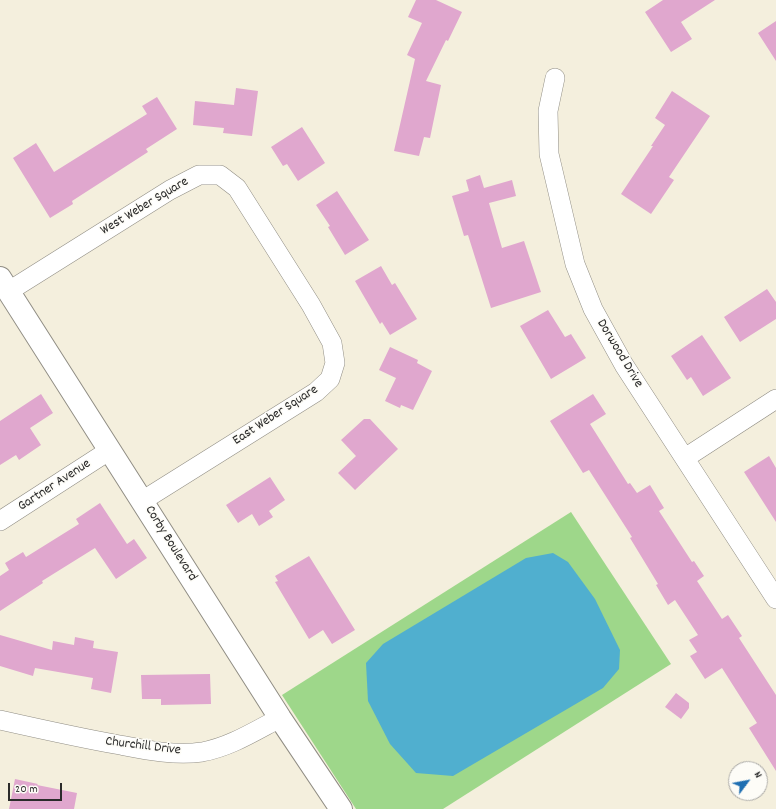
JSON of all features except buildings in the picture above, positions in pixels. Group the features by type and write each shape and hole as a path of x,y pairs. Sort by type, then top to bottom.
{"street":[{"name":"Dorwood Drive","path":"555,78 548,111 549,154 575,264 593,309 624,364 776,599"},
{"name":"West Weber Square","path":"4,284 199,175 220,175 237,188 279,255"},
{"name":"East Weber Square","path":"142,501 316,392 330,379 335,362 332,343 311,305 279,255"},
{"name":"Corby Boulevard","path":"4,284 280,718 341,809"},
{"path":"685,458 776,399"},
{"name":"Gartner Avenue","path":"0,521 110,450"},
{"name":"Churchill Drive","path":"0,720 94,741 150,751 181,753 202,752 234,742 280,718"}],"green space":[{"path":"571,512 671,664 443,809 356,809 282,695"}],"water":[{"path":"553,553 568,562 595,599 620,650 619,669 603,688 453,776 416,773 390,744 368,701 366,663 383,644 526,558"}]}
